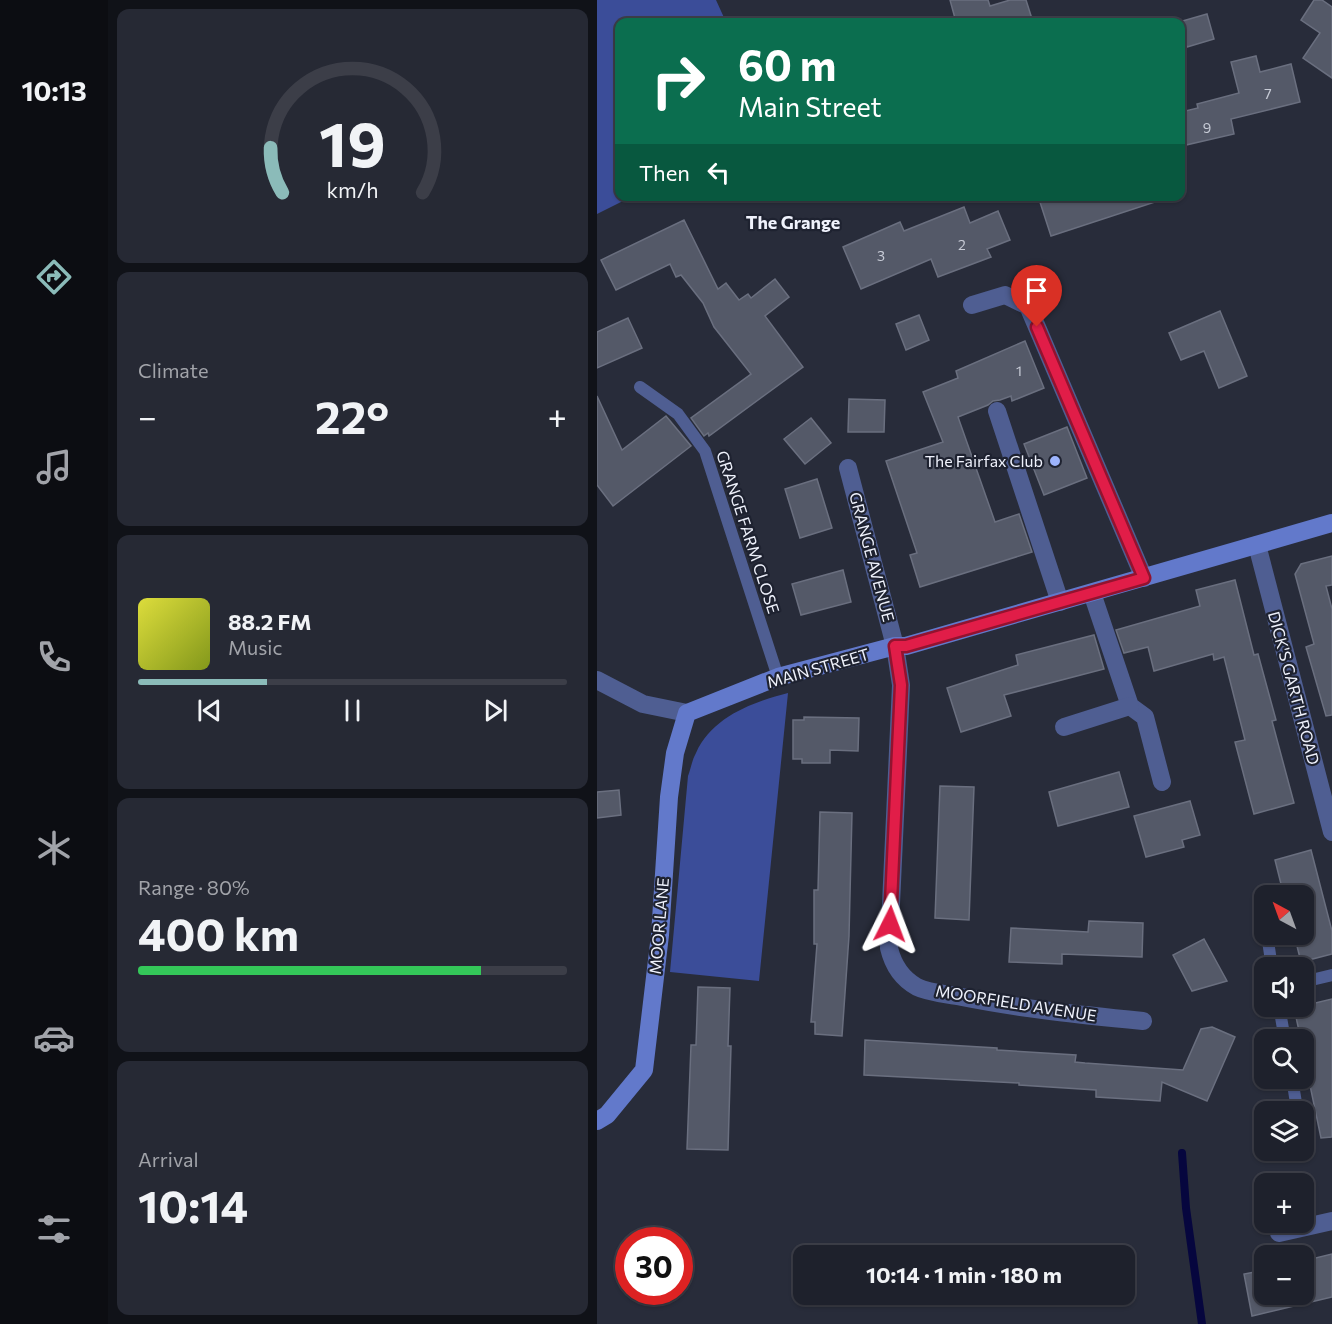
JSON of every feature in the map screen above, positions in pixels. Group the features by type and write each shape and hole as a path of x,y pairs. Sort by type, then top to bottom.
{"street":[{"path":"972,305 1005,295 1028,306 1144,578"},
{"path":"997,411 1060,602"},
{"name":"GRANGE AVENUE","path":"848,468 895,646"},
{"name":"MAIN STREET","path":"687,713 778,677 895,646 906,646 1332,523"},
{"name":"DICK'S GARTH ROAD","path":"1257,544 1332,831"},
{"path":"1092,593 1130,706 1145,717 1162,782"},
{"name":"MOORFIELD AVENUE","path":"895,646 901,685 889,948 892,962 903,978 919,988 1003,1004 1143,1021"},
{"path":"597,680 643,704 687,713"},
{"path":"1064,727 1130,706"},
{"name":"MOOR LANE","path":"597,1121 607,1115 644,1070 660,935 669,797 675,753 687,713"},
{"path":"1314,1225 1332,1221"}],"lane":[{"name":"GRANGE FARM CLOSE","path":"640,387 678,414 705,451 778,677"},
{"path":"1314,979 1332,975"}],"shaded area":[{"path":"597,0 716,0 724,18 615,18 615,201 623,201 597,214"},
{"path":"788,693 759,981 670,972 688,776 695,756 703,740 723,721 748,706"}],"building":[{"path":"950,0 988,0 990,6 1010,0 1026,0 1032,18 955,18"},
{"path":"1314,0 1322,0 1332,7 1332,78 1303,58 1320,33 1301,20"},
{"path":"1207,14 1214,39 1187,47 1185,20"},
{"path":"1256,56 1260,72 1291,64 1300,102 1231,119 1234,134 1186,145 1185,111 1198,108 1197,104 1239,93 1231,62"},
{"path":"1040,201 1158,201 1051,236"},
{"path":"964,207 970,223 998,211 1010,240 987,249 991,257 938,277 931,259 861,289 843,247 900,222 904,231"},
{"path":"684,220 718,289 726,283 739,300 748,294 751,298 775,279 789,297 765,316 803,367 709,436 708,433 704,436 691,418 751,374 714,327 703,303 681,275 676,277 670,264 616,290 601,260"},
{"path":"1220,311 1247,376 1219,388 1204,351 1181,360 1169,333"},
{"path":"919,315 929,340 906,350 896,324"},
{"path":"628,318 642,348 597,368 597,332"},
{"path":"1025,341 1044,388 1012,401 1011,396 993,401 958,417 995,522 1019,514 1032,552 920,587 910,555 917,553 886,461 943,442 923,392 958,378 956,371"},
{"path":"597,396 622,450 666,416 691,446 613,506 597,485"},
{"path":"849,399 885,400 884,432 848,432"},
{"path":"811,418 831,443 805,464 784,439"},
{"name":"The Fairfax Club","path":"1067,427 1087,478 1044,495 1024,444"},
{"path":"817,479 832,528 800,538 785,489"},
{"path":"1332,556 1332,585 1326,586 1332,609 1332,715 1326,716 1306,647 1314,644 1295,574 1301,564"},
{"path":"843,570 851,602 801,615 792,584"},
{"path":"1235,580 1254,655 1258,654 1276,720 1272,721 1294,803 1254,814 1235,742 1245,740 1224,657 1214,660 1213,654 1154,671 1148,647 1124,653 1116,630 1200,606 1196,590"},
{"path":"1094,635 1104,669 1004,695 1011,716 961,732 947,688 1018,665 1016,655"},
{"path":"804,717 859,718 858,751 830,750 830,763 802,763 802,759 793,759 793,720 804,720"},
{"path":"1119,772 1129,807 1058,826 1049,792"},
{"path":"940,786 974,787 969,920 935,918"},
{"path":"619,790 621,815 597,818 597,792"},
{"path":"1190,801 1200,835 1182,840 1184,847 1146,857 1134,816"},
{"path":"820,812 852,813 849,936 842,1036 815,1034 815,1022 811,1022 817,944 814,944 814,890 818,890"},
{"path":"1311,850 1332,931 1332,954 1314,959 1300,957 1297,945 1314,945 1314,885 1281,885 1275,860"},
{"path":"1089,921 1143,923 1142,957 1062,954 1062,964 1009,962 1011,928 1088,932"},
{"path":"1204,939 1227,981 1192,991 1173,955"},
{"path":"698,987 730,988 728,1150 687,1149 691,1045 696,1045"},
{"path":"1332,999 1332,1137 1321,1138 1311,1089 1314,1089 1314,1029 1299,1029 1296,1017 1314,1017 1314,1003"},
{"path":"1212,1027 1235,1037 1207,1101 1162,1082 1160,1101 1096,1097 1096,1090 1019,1085 1019,1083 864,1075 865,1040 1076,1055 1075,1062 1183,1070 1201,1029"},
{"path":"1332,1254 1332,1297 1314,1301 1314,1258"},
{"path":"1254,1272 1254,1305 1298,1305 1252,1316 1244,1274"}],"waterway":[{"path":"1182,1153 1186,1208 1202,1324"}],"place":[{"name":"The Fairfax Club","path":"1055,461"}],"district":[{"name":"The Grange","path":"793,223"}],"route":[{"path":"890,924 901,685 895,646 906,646 1144,578 1037,327"}]}
